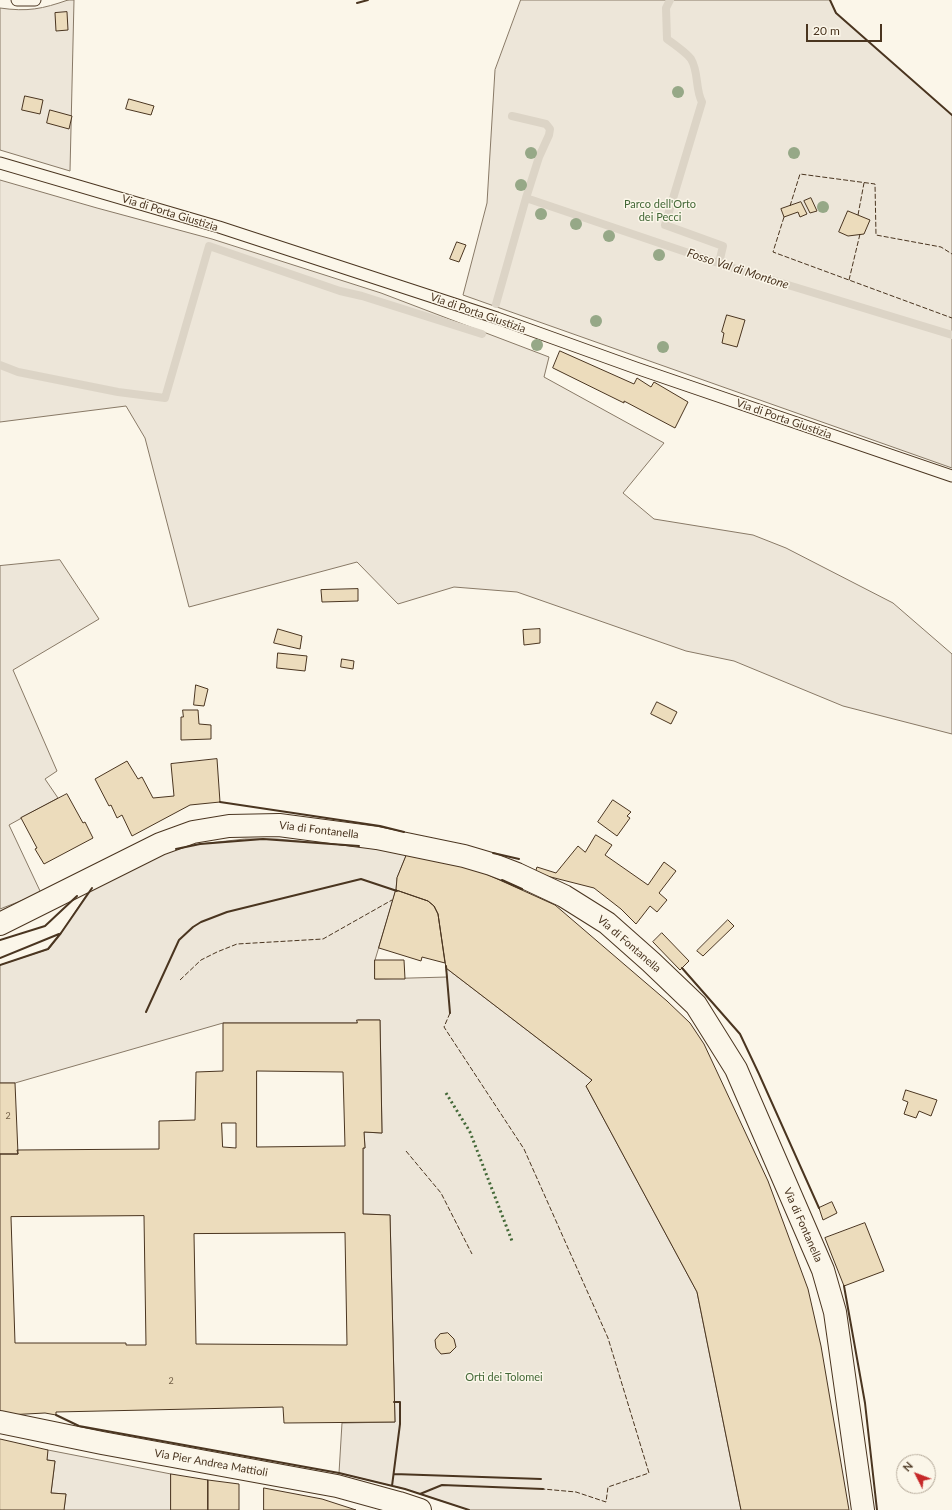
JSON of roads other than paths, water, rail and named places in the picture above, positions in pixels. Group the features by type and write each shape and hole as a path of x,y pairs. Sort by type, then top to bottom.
{"street":[{"name":"Via di Fontanella","path":"0,924 138,854 172,839 193,832 216,828 268,824 296,826 377,838 471,858 491,864 547,887 607,923 696,1005 739,1077 823,1270 830,1292 835,1312 863,1510"},
{"name":"Via Pier Andrea Mattioli","path":"0,1422 102,1443 337,1486 420,1510"}],"lane":[{"path":"17,0 35,0"},
{"name":"Via di Porta Giustizia","path":"0,162 219,227 490,316 636,368 952,476"}],"waterway":[{"path":"670,0 666,8 667,39 691,59 695,69 698,92 702,102 665,225 723,246 719,263"},
{"name":"Fosso Val di Montone","path":"496,304 526,198 550,129 546,124 512,116"},
{"name":"Fosso Val di Montone","path":"526,198 742,271 952,335"},
{"path":"0,365 18,372 118,392 165,398 209,246 340,291 362,296 482,334"}],"park label":[{"name":"Parco dell'Orto dei Pecci","path":"660,210"},
{"name":"Orti dei Tolomei","path":"504,1377"}]}
